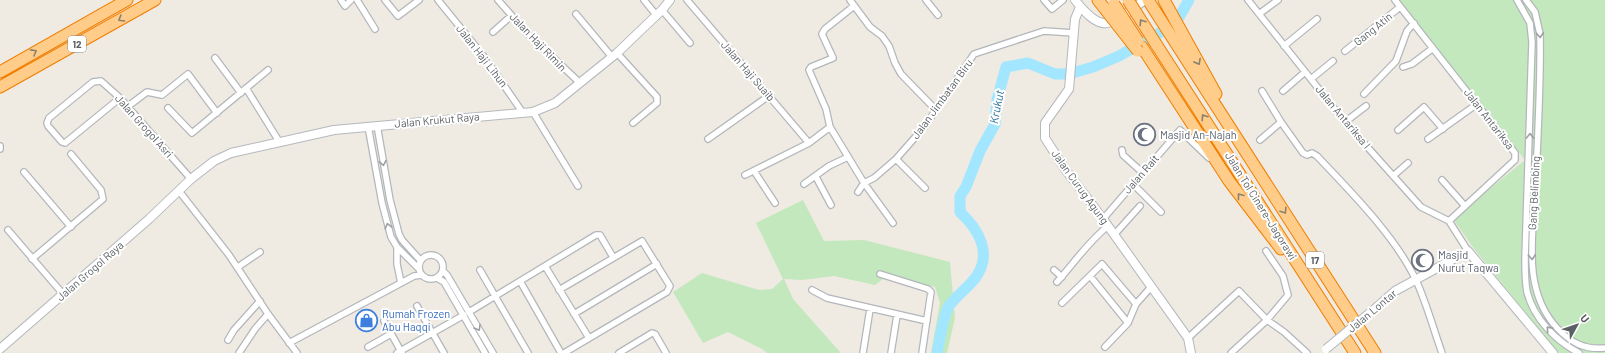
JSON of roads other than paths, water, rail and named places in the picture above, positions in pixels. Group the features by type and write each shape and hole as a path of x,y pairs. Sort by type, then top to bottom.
{"highway":[{"name":"12","path":"0,72 126,0"},
{"name":"12","path":"0,87 155,0"},
{"path":"1098,0 1110,4 1229,181 1324,305"},
{"name":"Jalan Tol Cinere–Jagorawi","path":"1128,0 1226,149 1355,353"},
{"name":"Jalan Tol Cinere–Jagorawi","path":"1146,0 1170,34 1375,353"},
{"path":"1164,0 1256,167"}],"street":[{"path":"341,0 346,6 351,0"},
{"path":"357,0 375,29"},
{"path":"385,0 398,16 419,0"},
{"name":"Jalan Haji Lihun","path":"438,0 485,58 523,113"},
{"name":"Jalan Haji Rimin","path":"498,0 511,16 580,83"},
{"path":"644,0 676,26 690,43"},
{"name":"Jalan Krukut Raya","path":"179,191 190,179 214,161 231,153 334,130 372,125 533,112 555,103 615,55 662,14 670,0"},
{"name":"Jalan Haji Suaib","path":"687,0 770,96 808,143"},
{"path":"692,6 697,0"},
{"path":"850,0 870,27 882,36 889,46 894,63 901,74 935,109"},
{"path":"926,0 938,15"},
{"path":"1044,0 1052,9 1063,0"},
{"path":"1075,0 1080,7 1095,21 1105,24 1113,21 1146,0"},
{"name":"Jalan Antariksa I","path":"1248,0 1345,122 1421,207 1449,221"},
{"path":"1259,14 1278,0"},
{"name":"Jalan Antariksa","path":"1395,0 1515,153 1515,160 1449,221"},
{"name":"Gang Belimbing","path":"1517,0 1530,23 1532,42 1525,258 1527,292 1532,306 1548,329 1565,345 1579,353"},
{"name":"Gang Belimbing","path":"1526,0 1535,12 1538,22 1540,47 1536,177 1531,239 1536,289 1539,303 1550,320 1563,335 1576,344 1588,349 1604,350"},
{"path":"854,6 825,29 822,34 833,58 811,67 809,70 826,109 830,127 864,183 893,223"},
{"name":"Gang Atin","path":"1345,51 1400,6"},
{"name":"Jalan Curug Agung","path":"1080,7 1075,19 1070,89 1045,123 1045,138 1065,169 1103,219 1188,338 1191,353"},
{"path":"576,14 657,97 657,103 633,123"},
{"path":"493,32 511,16"},
{"path":"1284,46 1317,19"},
{"path":"1530,23 1538,22"},
{"path":"1364,94 1396,61 1407,30 1414,23"},
{"name":"Jalan Jimbatan Biru","path":"864,183 874,178 896,160 925,126 935,109 974,54 1044,31 1074,33"},
{"path":"1403,67 1412,64 1433,48"},
{"path":"215,58 241,93"},
{"path":"1311,79 1333,61"},
{"path":"168,108 190,133 217,113 268,70"},
{"path":"1283,91 1305,72"},
{"path":"127,107 147,92 162,95 188,74 217,113"},
{"name":"Jalan Grogol Asri","path":"120,98 68,141 62,142 48,126 47,120 93,82 102,81 120,98 190,179"},
{"path":"246,88 280,143"},
{"path":"1262,91 1281,122 1303,153 1307,155 1312,153 1317,156 1367,210 1406,261 1416,279 1442,353"},
{"path":"708,139 770,96"},
{"path":"1428,139 1477,104"},
{"path":"1345,122 1366,106"},
{"path":"1398,130 1424,108 1443,129"},
{"path":"533,112 578,186"},
{"path":"1260,140 1281,122"},
{"path":"372,125 390,200 402,240 420,260 420,271"},
{"path":"372,125 382,203 396,245 397,264 401,283"},
{"path":"746,175 808,143 830,127"},
{"name":"Jalan Rait","path":"1103,219 1180,130 1209,158"},
{"path":"1122,150 1123,155 1142,173"},
{"path":"32,259 103,200 101,190 71,154"},
{"path":"804,184 816,177 829,166 848,157"},
{"path":"896,160 925,188"},
{"path":"1393,176 1408,163"},
{"path":"754,171 775,203"},
{"path":"24,172 71,227"},
{"path":"816,177 831,205"},
{"path":"1442,180 1465,206"},
{"path":"858,192 864,183"},
{"path":"1133,184 1161,212"},
{"path":"179,191 238,267 268,314 297,353"},
{"name":"Jalan Grogol Raya","path":"2,344 63,294 179,191"},
{"path":"1114,235 1140,206"},
{"path":"1449,221 1468,251 1553,353"},
{"path":"1054,270 1059,280 1081,256 1094,237 1108,226"},
{"path":"8,230 63,294"},
{"path":"469,312 596,235 600,236 613,257"},
{"path":"396,245 402,240"},
{"path":"520,281 563,353 669,290 670,284 642,241 559,290"},
{"path":"396,245 430,280 437,278 443,271 443,264 436,256 425,256 420,260"},
{"path":"1231,353 1267,320 1288,295 1283,276 1266,251"},
{"name":"Jalan Lontar","path":"1324,351 1395,290 1468,251"},
{"path":"238,267 260,252"},
{"path":"574,314 657,264"},
{"path":"1062,303 1102,264 1136,304"},
{"path":"545,266 589,338"},
{"path":"480,270 494,297 528,353"},
{"path":"289,343 414,276 420,271"},
{"path":"443,271 447,275 493,353"},
{"path":"880,274 929,290 932,294 922,353"},
{"path":"1090,276 1128,323"},
{"path":"437,278 444,282 485,353"},
{"path":"1106,347 1128,323 1136,304 1151,287"},
{"path":"812,290 827,298 927,321"},
{"path":"1188,338 1239,291 1267,320 1284,332 1307,353"},
{"path":"228,340 234,330 260,301"},
{"path":"417,306 444,353"},
{"path":"863,353 870,309"},
{"path":"239,353 255,329 268,314"},
{"path":"384,321 400,352 464,315"},
{"path":"891,353 897,315"},
{"path":"619,353 652,333 655,334 666,353"},
{"path":"368,347 391,334"}],"waterway":[{"name":"Krukut","path":"937,353 945,315 949,306 976,277 981,268 983,259 981,242 972,226 960,212 960,196 966,187 980,151 995,124 997,100 1006,67 1028,63 1055,74 1069,74 1093,67 1119,56 1175,24 1189,0"}],"place":[{"name":"Masjid An-Najah","path":"1144,135"},
{"name":"Masjid Nurut Taqwa","path":"1422,261"},
{"name":"Rumah Frozen Abu Haqqi","path":"367,320"}]}
